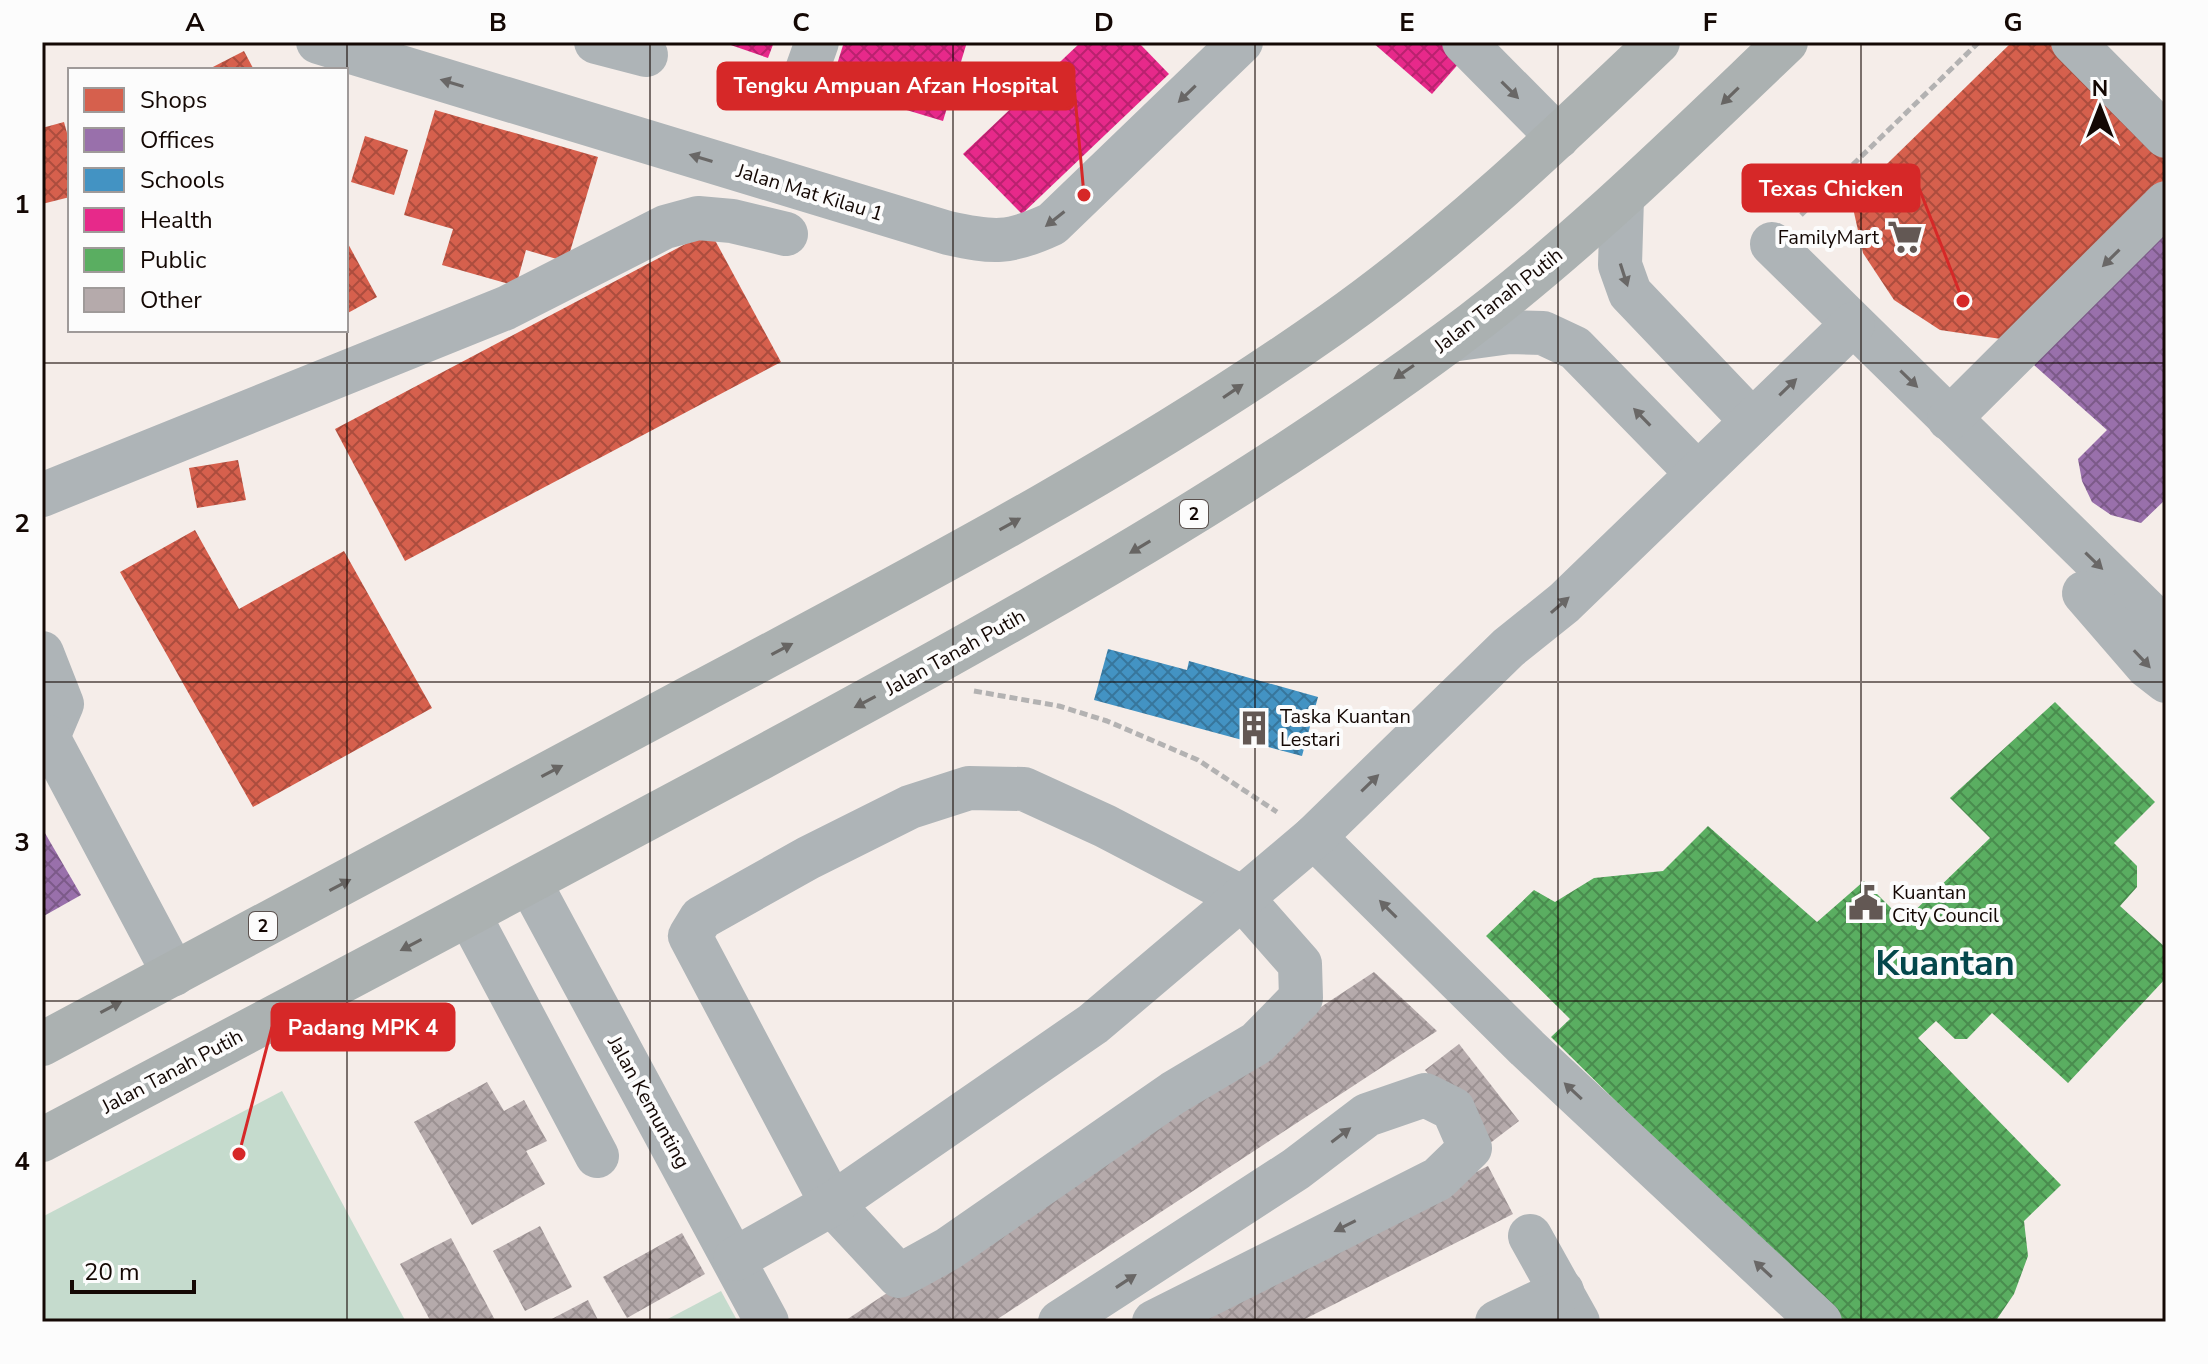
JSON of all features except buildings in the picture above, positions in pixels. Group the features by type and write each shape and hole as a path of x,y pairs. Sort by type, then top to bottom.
{"highway":[{"name":"2","path":"42,1044 878,597 1029,514 1215,403 1335,322 1451,233 1658,42"},
{"name":"Jalan Tanah Putih","path":"42,1140 530,883 905,680 1072,588 1219,499 1451,340 1543,267 1622,198 1786,42"}],"street":[{"path":"596,42 646,55"},
{"name":"Jalan Mat Kilau 1","path":"341,45 948,233 982,240 1020,239 1052,224 1241,42"},
{"path":"1464,42 1558,137"},
{"path":"2073,42 2166,136"},
{"path":"1622,198 1620,265 1630,293 1752,421"},
{"path":"1949,419 2166,203"},
{"path":"42,495 506,308 665,227 698,218 732,221 786,234"},
{"path":"1772,244 2166,630"},
{"path":"735,1259 832,1204 1093,1024 1314,837 1508,648 1564,603 1853,324"},
{"path":"1451,340 1510,332 1543,333 1575,348 1697,473"},
{"path":"2084,593 2148,667 2166,681"},
{"path":"42,653 62,704 45,738 174,974"},
{"path":"969,788 1024,789 1105,826 1241,897 1300,964 1301,998 1257,1043 1173,1093 948,1249 899,1276 832,1204 690,936 701,918 818,853 910,807 969,788"},
{"path":"1314,837 1527,1048 1820,1322"},
{"name":"Jalan Kemunting","path":"530,883 767,1322"},
{"path":"469,915 597,1156"},
{"path":"1060,1322 1296,1169 1367,1115 1425,1095 1453,1109 1470,1148 1438,1179 1154,1322"},
{"path":"1497,1322 1570,1307 1530,1236"}],"path":[{"path":"1772,244 1979,42"},
{"path":"905,680 1029,700 1107,721 1198,760 1314,837"}],"green space":[{"path":"282,1091 406,1322 42,1322 42,1217"},
{"path":"721,1291 738,1322 662,1322"}],"place":[{"name":"Tengku Ampuan Afzan Hospital","path":"1084,195"},
{"name":"FamilyMart","path":"1905,237"},
{"name":"Texas Chicken","path":"1963,301"},
{"name":"Taska Kuantan Lestari","path":"1254,728"},
{"name":"Kuantan City Council","path":"1866,903"},
{"name":"Padang MPK 4","path":"239,1154"}],"district":[{"name":"Kuantan","path":"1945,962"}]}
